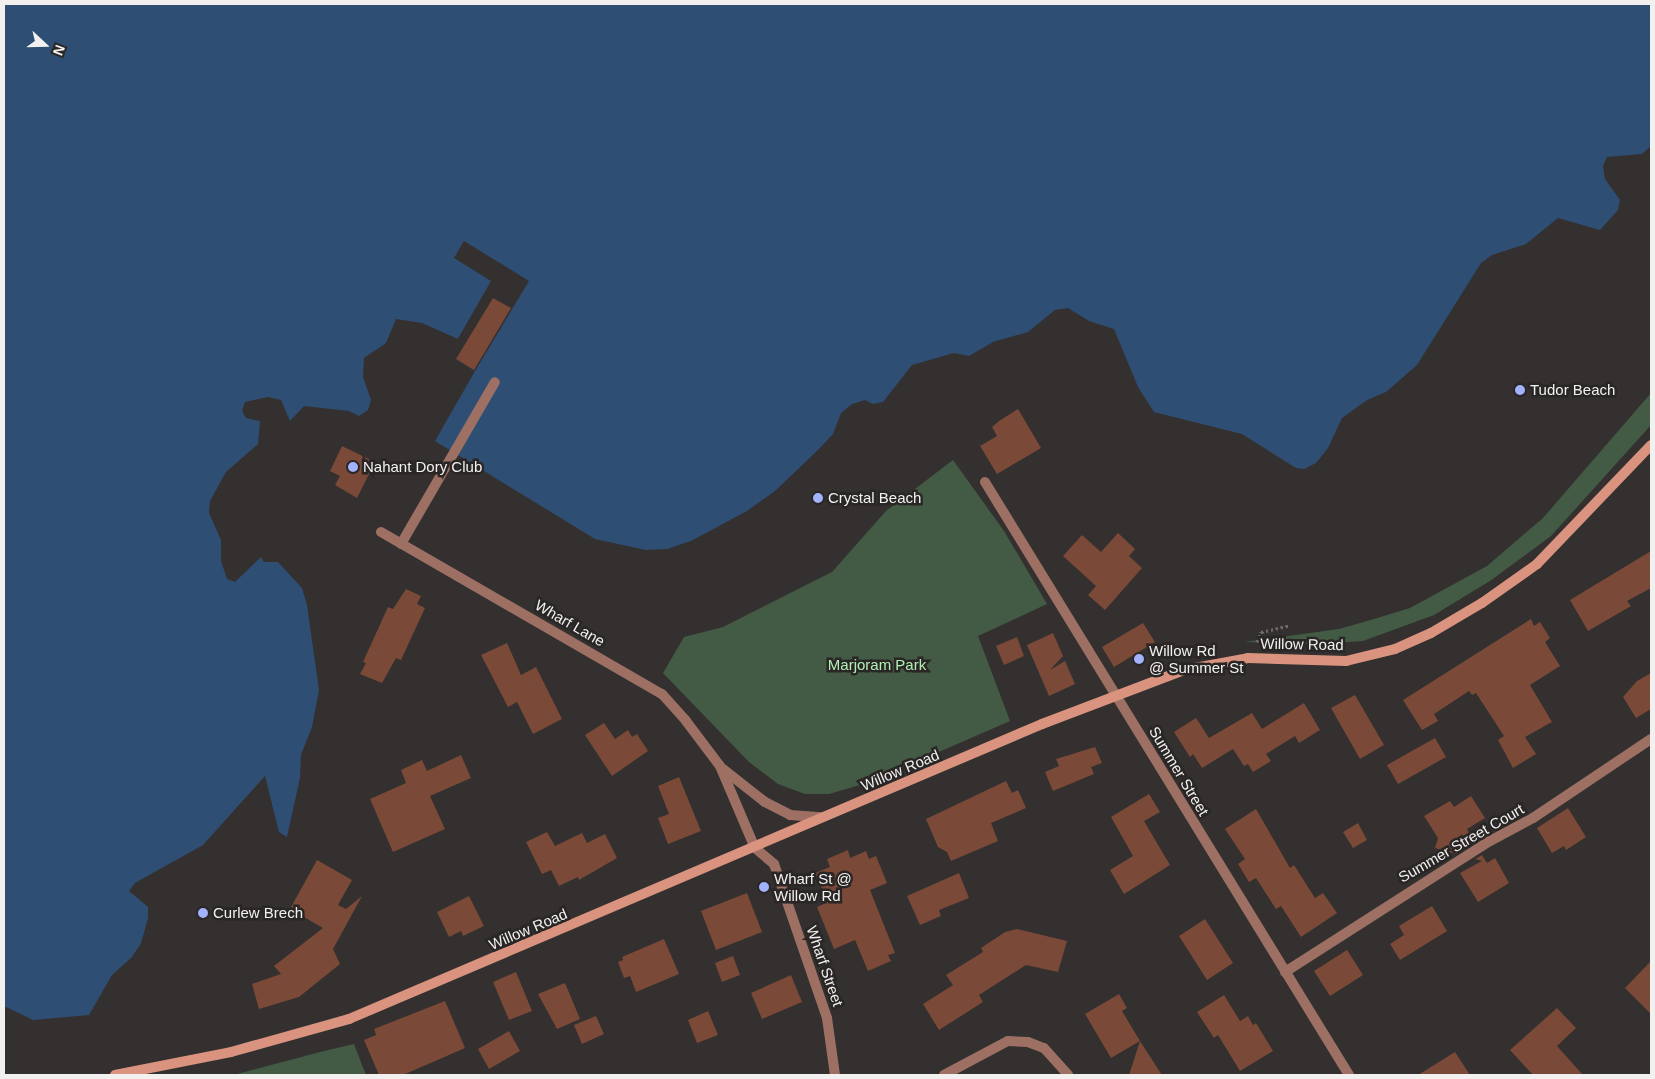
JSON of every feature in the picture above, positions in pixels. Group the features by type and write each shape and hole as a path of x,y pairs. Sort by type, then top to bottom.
{"main road":[{"name":"Willow Road","path":"115,1075 138,1072 231,1052 349,1019 1116,694 1184,670 1248,658 1346,661 1395,649 1430,633 1482,603 1537,564 1651,445"}],"street":[{"path":"402,544 495,382"},
{"name":"Summer Street","path":"985,482 1349,1075"},
{"name":"Wharf Lane","path":"381,532 662,694 720,766 765,802 790,815 830,816"},
{"name":"Summer Street Court","path":"1285,972 1490,841 1533,818 1651,739"},
{"name":"Wharf Lane","path":"720,766 755,848"},
{"name":"Wharf Street","path":"755,848 774,864 781,882 827,1018 835,1075"},
{"path":"944,1075 1008,1041 1028,1042 1044,1048 1068,1075"}],"path":[{"path":"1258,642 1261,632 1288,626"}],"green space":[{"path":"1651,393 1651,425 1551,536 1490,581 1434,615 1363,641 1316,644 1244,642 1339,629 1410,608 1487,566 1543,518"},
{"name":"Marjoram Park","path":"953,460 1004,531 1047,604 978,636 1010,721 870,782 829,794 805,794 778,784 749,762 663,673 684,637 723,627 832,572 886,511"},
{"path":"354,1044 366,1075 233,1075 324,1051"}],"water":[{"path":"4,4 1651,4 1651,146 1642,154 1607,157 1603,166 1605,179 1620,200 1618,210 1600,230 1558,218 1526,244 1492,255 1481,263 1417,365 1386,392 1367,400 1342,418 1328,448 1316,463 1304,469 1296,468 1242,434 1154,412 1138,387 1114,329 1089,321 1068,308 1055,310 1028,332 993,342 969,356 954,353 912,365 883,402 873,404 865,400 852,404 841,413 833,434 818,450 775,491 747,511 691,541 667,549 646,550 595,539 435,441 475,371 448,356 458,339 422,323 396,319 386,343 364,358 363,377 371,400 368,410 359,416 349,411 304,406 290,421 281,400 268,397 245,402 242,411 246,418 260,421 258,444 226,472 210,501 209,513 221,540 221,561 227,579 235,582 261,557 264,562 278,562 302,588 307,605 319,690 312,727 301,755 300,778 287,837 279,832 265,776 203,845 135,883 129,891 148,907 148,918 141,943 132,957 112,975 89,1015 33,1020 4,1006"}],"pier":[{"path":"464,241 529,281 475,371 448,356 491,281 454,258"}],"building":[{"path":"493,298 511,308 474,370 456,359"},
{"path":"1018,409 1041,448 997,474 980,446 997,436 992,427"},
{"name":"Nahant Dory Club","path":"342,446 375,462 357,498 335,485 340,476 330,471"},
{"path":"1118,533 1135,549 1129,556 1142,568 1105,610 1088,595 1096,586 1063,556 1082,535 1101,552"},
{"path":"1651,551 1651,588 1627,601 1631,606 1588,631 1570,600"},
{"path":"406,589 421,596 417,604 425,608 401,660 396,658 382,683 360,674 366,663 363,662 388,607 393,609"},
{"path":"1531,619 1534,626 1540,622 1550,638 1545,642 1560,666 1530,685 1552,722 1525,737 1536,754 1513,768 1498,740 1504,736 1476,693 1472,695 1469,691 1434,714 1438,721 1422,730 1403,700"},
{"path":"1143,623 1155,642 1114,667 1102,647"},
{"path":"1053,633 1063,656 1050,670 1065,661 1075,684 1049,696 1027,645"},
{"path":"1017,637 1024,656 1004,665 996,646"},
{"path":"507,643 521,675 536,667 562,719 533,734 517,702 508,707 481,655"},
{"path":"1651,673 1651,709 1636,718 1623,697 1637,681"},
{"path":"1355,695 1384,745 1360,759 1331,708"},
{"path":"1304,703 1320,730 1299,743 1295,736 1266,754 1271,761 1253,772 1248,764 1244,766 1233,749 1202,768 1193,754 1190,757 1174,732 1196,718 1209,738 1252,713 1262,729"},
{"path":"604,723 615,739 628,730 632,737 637,734 648,751 612,776 585,735"},
{"path":"1435,738 1446,757 1398,784 1387,765"},
{"path":"1095,747 1102,763 1091,767 1094,774 1053,791 1045,772 1059,766 1056,759"},
{"path":"461,755 471,778 430,796 445,829 393,852 370,799 406,783 401,770 422,760 427,771"},
{"path":"679,777 701,831 668,844 658,818 669,814 658,786"},
{"path":"1006,781 1012,793 1018,790 1026,808 991,823 998,841 951,861 947,852 938,847 926,819"},
{"path":"1149,794 1160,812 1144,821 1170,865 1124,894 1110,870 1133,856 1111,817"},
{"path":"1471,796 1485,818 1467,829 1474,843 1457,854 1435,848 1438,838 1424,816 1450,801 1454,807"},
{"path":"1568,808 1586,837 1566,850 1564,846 1552,853 1537,828"},
{"path":"1256,809 1290,868 1294,865 1315,898 1323,893 1337,913 1301,937 1281,906 1276,909 1256,878 1249,882 1238,864 1245,859 1225,829"},
{"path":"1358,823 1367,840 1353,848 1343,832"},
{"path":"547,832 555,846 582,833 587,843 605,834 617,858 579,880 578,877 559,886 551,870 542,874 526,842"},
{"path":"848,850 850,858 866,851 869,859 876,856 887,883 870,890 895,953 888,955 891,961 868,971 855,940 834,949 817,907 828,902 815,873 830,867 827,859"},
{"path":"1482,855 1487,863 1495,858 1509,883 1478,902 1460,873 1482,861 1475,859"},
{"path":"317,860 352,880 338,905 346,909 362,896 333,949 340,964 299,997 259,1009 252,984 281,974 274,966 323,928 290,909"},
{"path":"959,873 969,898 939,910 941,916 920,925 907,896"},
{"path":"747,893 762,932 716,950 701,911"},
{"path":"469,896 484,926 463,936 461,931 449,937 437,912"},
{"path":"1432,906 1447,931 1400,960 1390,944 1404,935 1399,926"},
{"path":"1205,919 1233,963 1207,980 1179,936"},
{"path":"1017,929 1067,941 1058,972 1026,965 979,995 983,1002 939,1030 923,1004 953,985 946,975 983,952 981,948 1005,932"},
{"path":"664,939 679,974 636,992 630,976 624,978 618,962 623,960 622,957"},
{"path":"1347,950 1363,975 1330,996 1314,971"},
{"path":"733,956 740,975 722,982 715,963"},
{"path":"1651,961 1651,1014 1625,988"},
{"path":"516,972 532,1011 509,1020 493,982"},
{"path":"791,975 802,1002 762,1019 751,993"},
{"path":"565,983 580,1019 557,1029 538,994"},
{"path":"1119,994 1127,1008 1122,1011 1140,1041 1111,1058 1085,1014"},
{"path":"1224,995 1240,1021 1248,1016 1253,1025 1256,1023 1273,1051 1240,1071 1218,1035 1214,1038 1197,1012"},
{"path":"445,1001 465,1048 403,1075 379,1075 364,1040 376,1035 374,1029"},
{"path":"1557,1008 1576,1028 1557,1046 1583,1075 1533,1075 1510,1050"},
{"path":"708,1011 718,1035 697,1043 688,1020"},
{"path":"596,1016 604,1034 582,1044 574,1025"},
{"path":"509,1031 520,1051 489,1069 478,1049"},
{"path":"1140,1041 1162,1075 1129,1075"},
{"path":"1455,1052 1470,1075 1418,1075"}],"place":[{"name":"Tudor Beach","path":"1520,390"},
{"name":"Nahant Dory Club","path":"353,467"},
{"name":"Crystal Beach","path":"818,498"},
{"name":"Willow Rd @ Summer St","path":"1139,659"},
{"name":"Wharf St @ Willow Rd","path":"764,887"},
{"name":"Curlew Brech","path":"203,913"}]}
